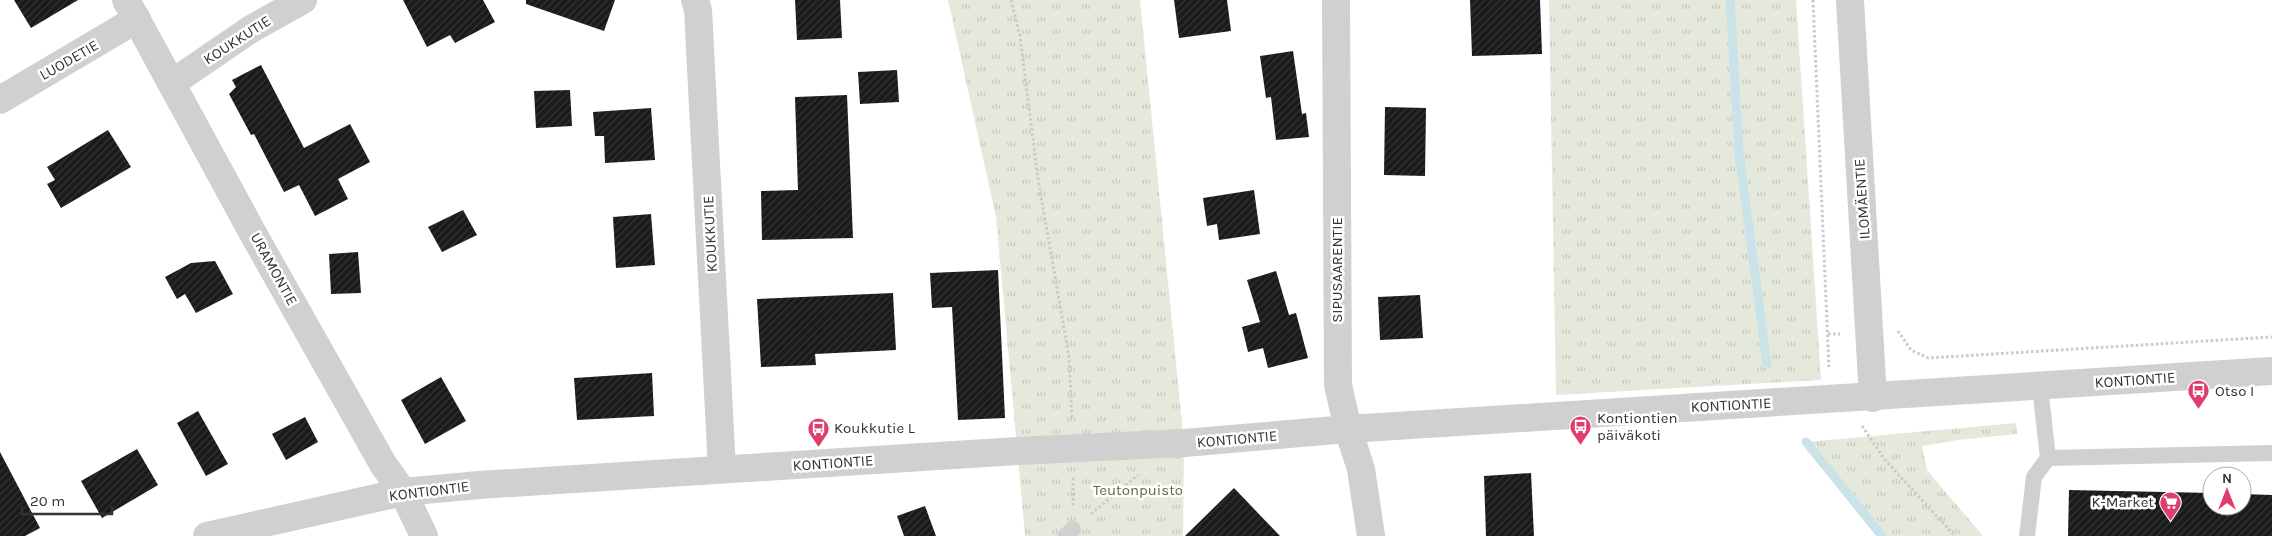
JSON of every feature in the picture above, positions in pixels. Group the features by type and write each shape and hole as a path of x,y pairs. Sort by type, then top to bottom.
{"street":[{"name":"KOUKKUTIE","path":"172,83 251,29 303,0"},
{"name":"KOUKKUTIE","path":"695,0 698,10 722,469"},
{"name":"SIPUSAARENTIE","path":"1336,0 1338,385 1348,429 1361,468 1371,536"},
{"name":"ILOMÄENTIE","path":"1850,0 1873,398"},
{"name":"URAMONTIE","path":"132,10 269,261 383,464 403,492 424,536"},
{"name":"LUODETIE","path":"0,100 132,10"},
{"name":"KONTIONTIE","path":"207,536 403,492 479,485 722,469 1184,443 1348,429 1873,398 2272,371"}],"lane":[{"path":"2027,536 2034,477 2048,458 2040,387"},
{"path":"2048,458 2272,453"}],"path":[{"path":"1011,0 1020,36 1038,179 1070,357 1073,449 1069,533"},
{"path":"1813,0 1831,399"},
{"path":"1828,334 1899,330 1911,350 1928,358 2272,337"},
{"path":"1861,424 1885,460 1955,536"},
{"path":"1069,533 1144,470"}],"green space":[{"name":"Teutonpuisto","path":"948,0 1140,0 1184,443 1183,536 1025,536 996,217"},
{"path":"1549,0 1796,0 1821,380 1556,395"},
{"path":"2016,423 2017,434 1922,446 1927,470 1983,536 1882,536 1806,442"}],"building":[{"path":"14,0 78,0 31,28"},
{"path":"403,0 483,0 495,22 455,43 450,35 427,47"},
{"path":"526,0 615,0 604,31 526,4"},
{"path":"795,0 840,0 842,38 797,40"},
{"path":"1174,0 1227,0 1231,31 1179,38"},
{"path":"1470,0 1540,0 1542,54 1472,56"},
{"path":"1293,51 1302,114 1306,113 1309,137 1276,140 1271,97 1266,98 1260,56"},
{"path":"261,65 304,148 350,124 370,162 338,179 348,199 315,216 299,185 284,192 254,134 251,135 229,94 236,87 232,80"},
{"path":"897,70 899,102 860,104 858,72"},
{"path":"570,90 572,126 536,128 534,91"},
{"path":"847,95 853,238 762,240 761,191 798,190 795,97"},
{"path":"1385,107 1426,108 1425,176 1384,175"},
{"path":"651,108 655,160 605,163 604,136 595,136 593,112"},
{"path":"108,130 131,167 61,208 47,184 55,180 47,167"},
{"path":"1254,190 1260,234 1219,240 1217,224 1207,226 1203,198"},
{"path":"463,210 477,235 442,252 428,227"},
{"path":"651,214 655,265 616,268 613,217"},
{"path":"358,252 361,293 331,294 329,254"},
{"path":"215,261 233,294 196,313 185,294 177,299 165,277 191,263"},
{"path":"998,270 1005,418 958,420 952,307 932,308 930,273"},
{"path":"1276,271 1289,315 1296,313 1308,358 1268,368 1263,348 1248,352 1242,327 1260,322 1247,280"},
{"path":"893,293 896,350 815,354 816,365 761,367 757,299"},
{"path":"1420,295 1423,338 1380,340 1378,297"},
{"path":"652,373 654,416 577,420 574,378"},
{"path":"441,377 466,421 425,444 401,400"},
{"path":"198,411 228,464 206,476 177,423"},
{"path":"305,417 318,442 286,460 272,434"},
{"path":"137,449 158,485 102,518 81,481"},
{"path":"0,452 40,528 25,536 0,536"},
{"path":"1531,473 1534,536 1486,536 1484,476"},
{"path":"1234,488 1280,536 1185,536"},
{"name":"K-Market","path":"2069,490 2202,493 2202,516 2252,516 2252,494 2272,495 2272,536 2068,536"},
{"path":"925,506 936,536 904,536 897,516"}],"waterway":[{"path":"1730,0 1739,152 1767,364"},
{"path":"1806,442 1882,536"}],"place":[{"name":"Otso I","path":"2199,410"},
{"name":"Kontiontien päiväkoti","path":"1581,446"},
{"name":"Koukkutie L","path":"818,447"},
{"name":"K-Market","path":"2170,521"}]}
